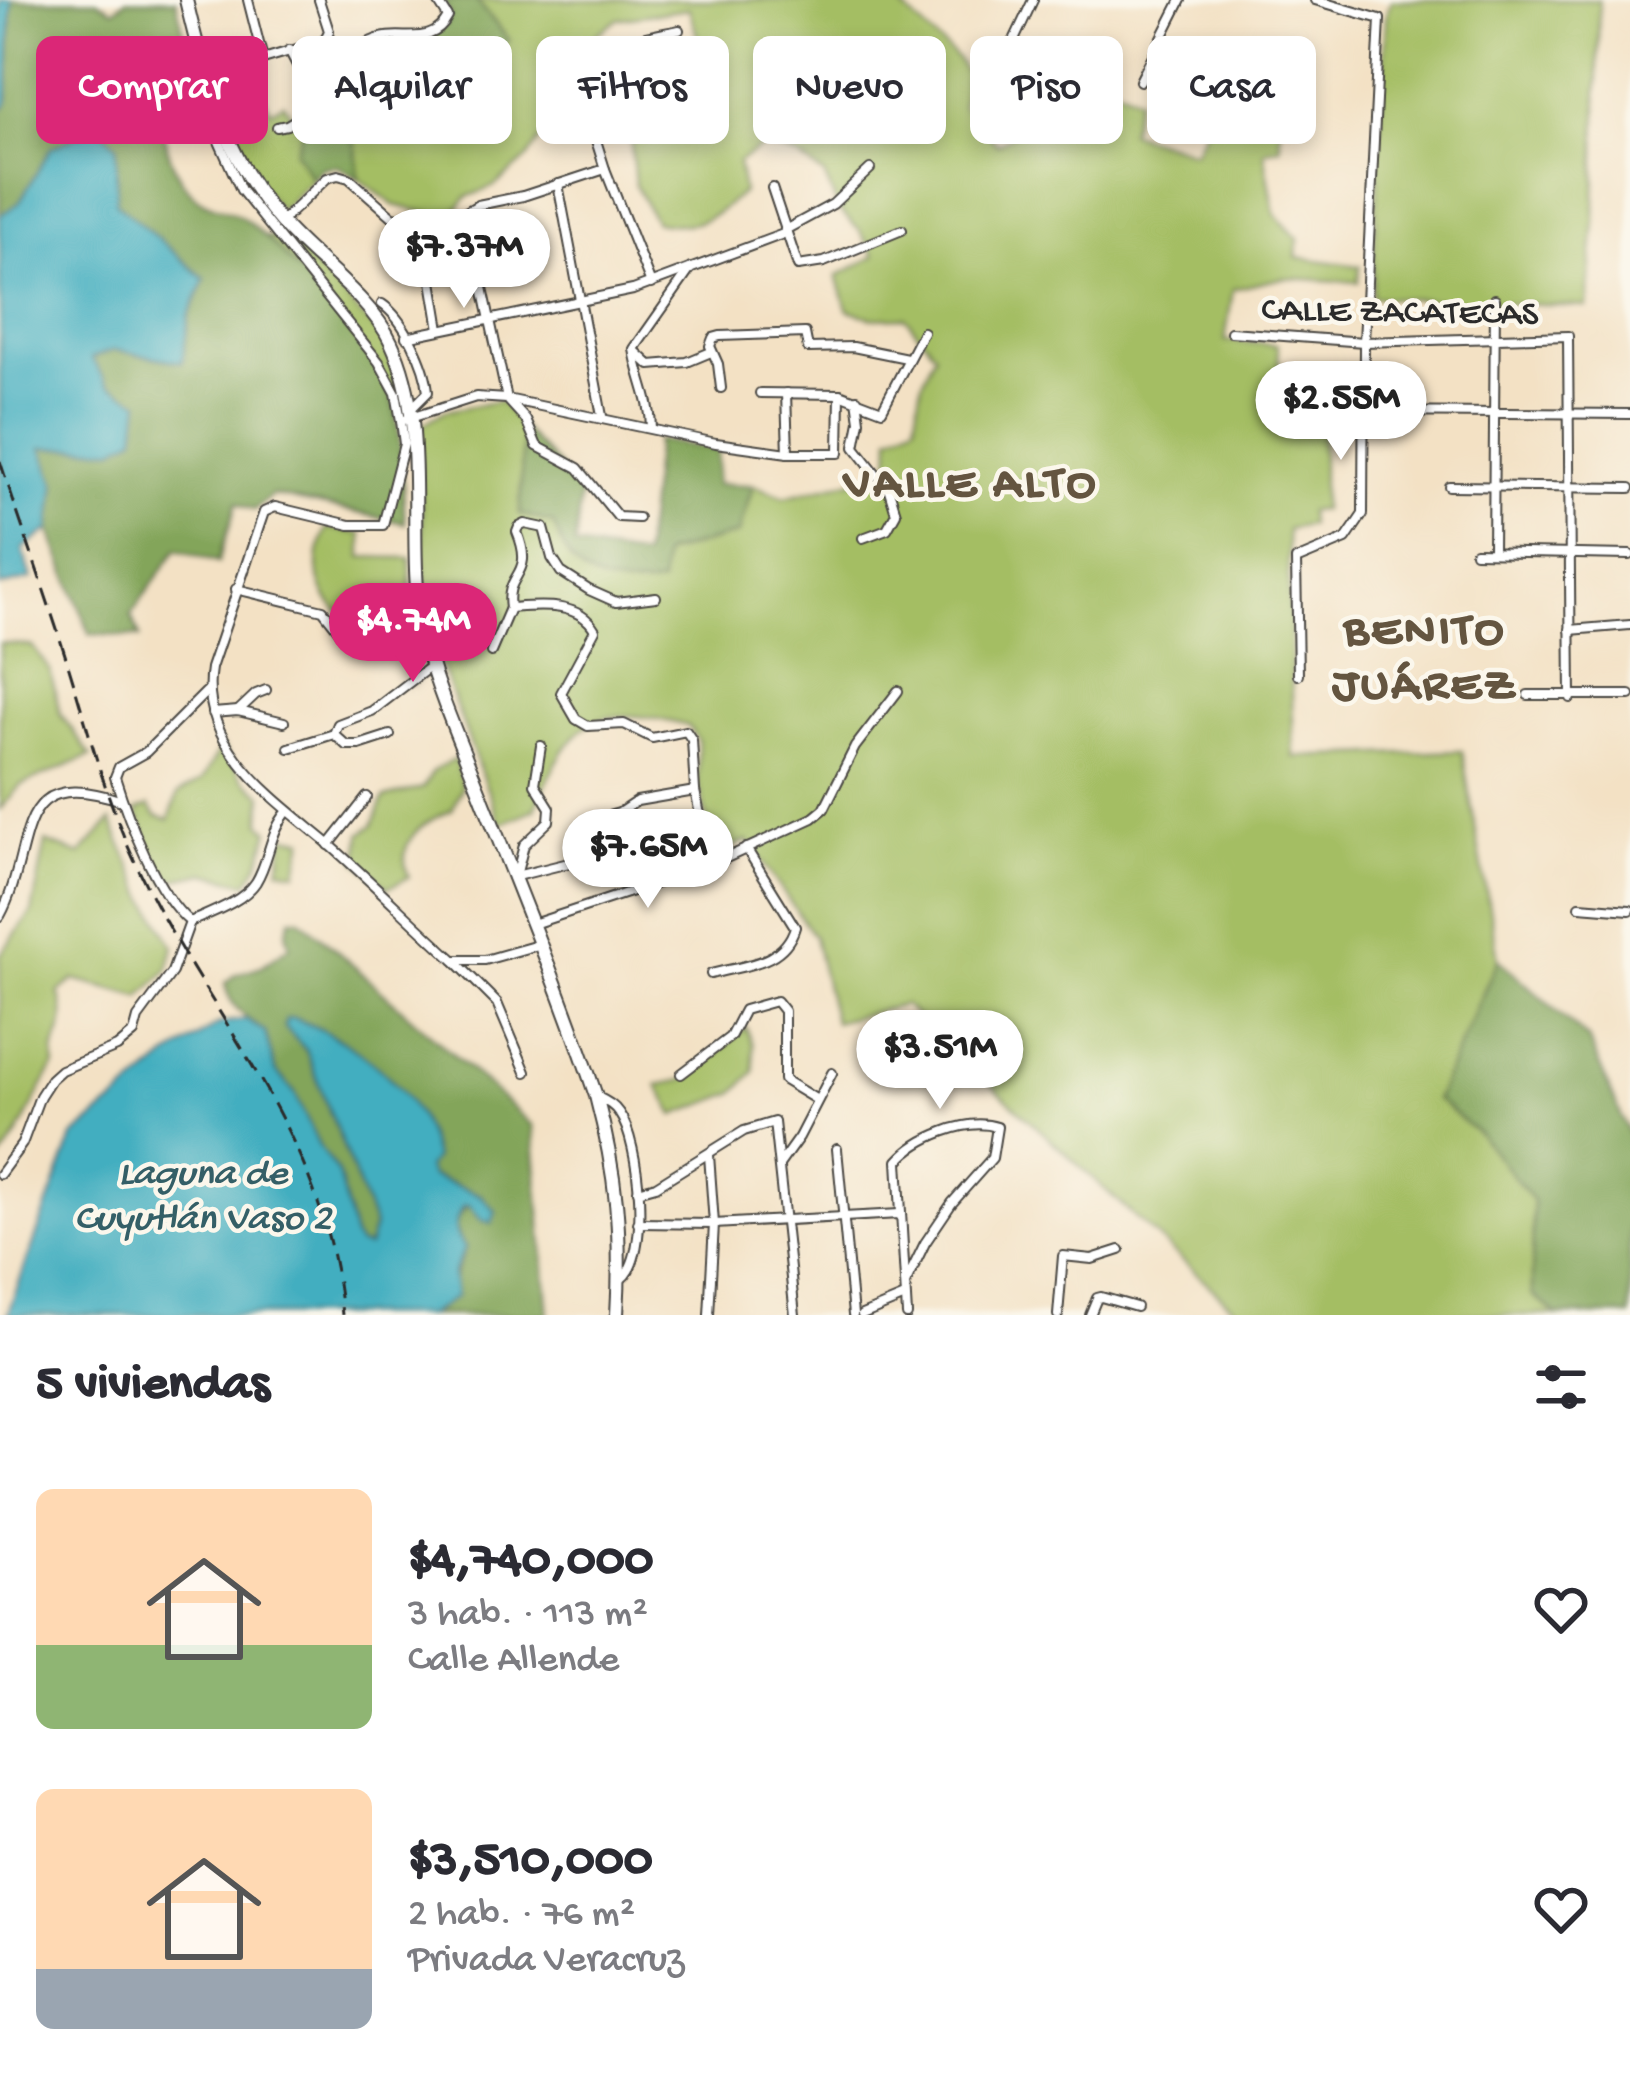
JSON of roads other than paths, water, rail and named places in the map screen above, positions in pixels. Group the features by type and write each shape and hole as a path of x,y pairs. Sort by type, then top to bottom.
{"main road":[{"path":"186,0 194,36"},
{"path":"230,144 245,176 281,222 390,338 408,417 425,644 596,1096 619,1203 617,1315"}],"street":[{"path":"248,0 257,36"},
{"path":"268,56 328,36 319,0"},
{"path":"422,36 444,25 447,12 437,0"},
{"path":"1016,36 1033,0"},
{"path":"1140,81 1181,0"},
{"path":"1298,675 1296,560 1346,538 1363,514 1364,342 1380,19 1315,0"},
{"path":"651,284 605,169 577,80 580,72 616,45 679,30"},
{"path":"289,50 292,56"},
{"path":"277,127 292,122"},
{"path":"221,144 241,190 380,362 408,417"},
{"path":"281,222 327,178 338,175 349,178 393,217 442,226 478,205 523,196 605,169"},
{"path":"406,337 651,284 786,231 833,204 870,169"},
{"path":"558,184 602,416"},
{"path":"772,188 798,266 807,267 902,230"},
{"path":"467,213 507,399 526,420 537,446 578,468 618,517 638,518"},
{"path":"634,350 692,267"},
{"path":"432,281 440,329"},
{"path":"1493,553 1496,299"},
{"path":"382,304 393,311 427,379 428,392 408,417 387,522 378,527 350,525 270,508 264,512 208,689 213,713 233,752 287,812 329,845 496,1004 526,1072"},
{"path":"760,393 840,394 882,410 923,332"},
{"name":"CALLE ZACATECAS","path":"1231,332 1364,342 1568,336 1567,414"},
{"path":"721,388 711,352 713,338 805,333 808,348 853,347 908,358"},
{"path":"634,350 650,365 666,366 711,352"},
{"path":"634,350 651,410 651,428"},
{"path":"786,393 788,453"},
{"path":"408,417 476,397 507,399 788,453 839,453 840,394"},
{"path":"856,398 860,421 855,447 889,490 896,513 887,529 862,538"},
{"path":"1362,412 1630,414"},
{"path":"1567,414 1571,698"},
{"path":"1449,486 1630,488"},
{"path":"491,652 510,608 510,586 524,567 526,554 517,532 525,524 544,528 561,572 590,590 616,602 656,597"},
{"path":"1475,552 1630,555"},
{"path":"236,590 323,610 341,633 355,639 425,644"},
{"path":"510,608 553,605 592,623 593,637 561,693 576,719 588,726 624,724 652,738 686,731 692,740 695,790 711,865"},
{"path":"1570,630 1630,625"},
{"path":"334,734 338,724 372,711 432,665"},
{"path":"190,922 176,910 122,801 115,777 119,766 146,752 208,689"},
{"path":"238,711 266,690"},
{"path":"530,925 711,865 824,809 855,747 898,691"},
{"path":"1528,695 1630,695"},
{"path":"213,713 238,711 284,722"},
{"path":"334,734 346,745 390,735"},
{"path":"289,748 334,734"},
{"path":"514,877 524,845 549,821 550,808 535,784 541,746"},
{"path":"0,916 18,870 26,828 38,806 69,790 91,790 122,801"},
{"path":"598,858 593,820 619,813 637,801 695,790"},
{"path":"329,845 367,797"},
{"path":"0,1174 22,1144 51,1079 61,1070 117,1047 134,1033 138,1018 172,972 190,922 224,907 253,886 273,829 287,812"},
{"path":"514,877 703,830"},
{"path":"712,974 776,957 788,947 795,927 746,848"},
{"path":"632,849 640,890"},
{"path":"1580,906 1630,910"},
{"path":"454,960 485,960 538,945"},
{"path":"681,1074 730,1037 744,1010 776,1000 784,1010 784,1080 817,1100"},
{"path":"778,1166 832,1073"},
{"path":"596,1096 623,1117 638,1191 636,1258 619,1280"},
{"path":"638,1191 656,1186 744,1131 774,1122 795,1315"},
{"path":"906,1282 943,1216 992,1158 997,1127 962,1126 908,1149 898,1161 907,1315"},
{"path":"837,1148 842,1217 858,1315 905,1297"},
{"path":"709,1155 714,1224 709,1315"},
{"path":"638,1223 786,1222 900,1214"},
{"path":"1058,1315 1063,1256 1092,1258 1120,1250"},
{"path":"1090,1315 1101,1297 1136,1307"}],"water":[{"path":"0,0 12,0 8,103 0,112"},
{"path":"116,144 116,203 205,279 189,316 182,362 114,350 91,358 108,385 140,401 136,437 115,448 42,448 56,483 50,530 23,549 32,579 0,587 0,215 19,203 51,148"},
{"name":"Laguna de Cuyutlán Vaso 2","path":"246,1019 265,1032 275,1070 295,1093 320,1148 338,1173 354,1238 368,1247 374,1226 306,1050 284,1026 286,1019 340,1040 382,1071 427,1133 434,1158 427,1168 430,1176 481,1195 496,1211 492,1223 481,1220 469,1205 460,1212 456,1233 465,1248 453,1273 456,1297 428,1315 7,1315 73,1137 171,1055 220,1023"}],"railway":[{"path":"0,461 118,822 156,905 285,1125 311,1183 331,1246 342,1315"}],"district":[{"name":"VALLE ALTO","path":"971,478"},
{"name":"BENITO JUÁREZ","path":"1425,652"}]}
